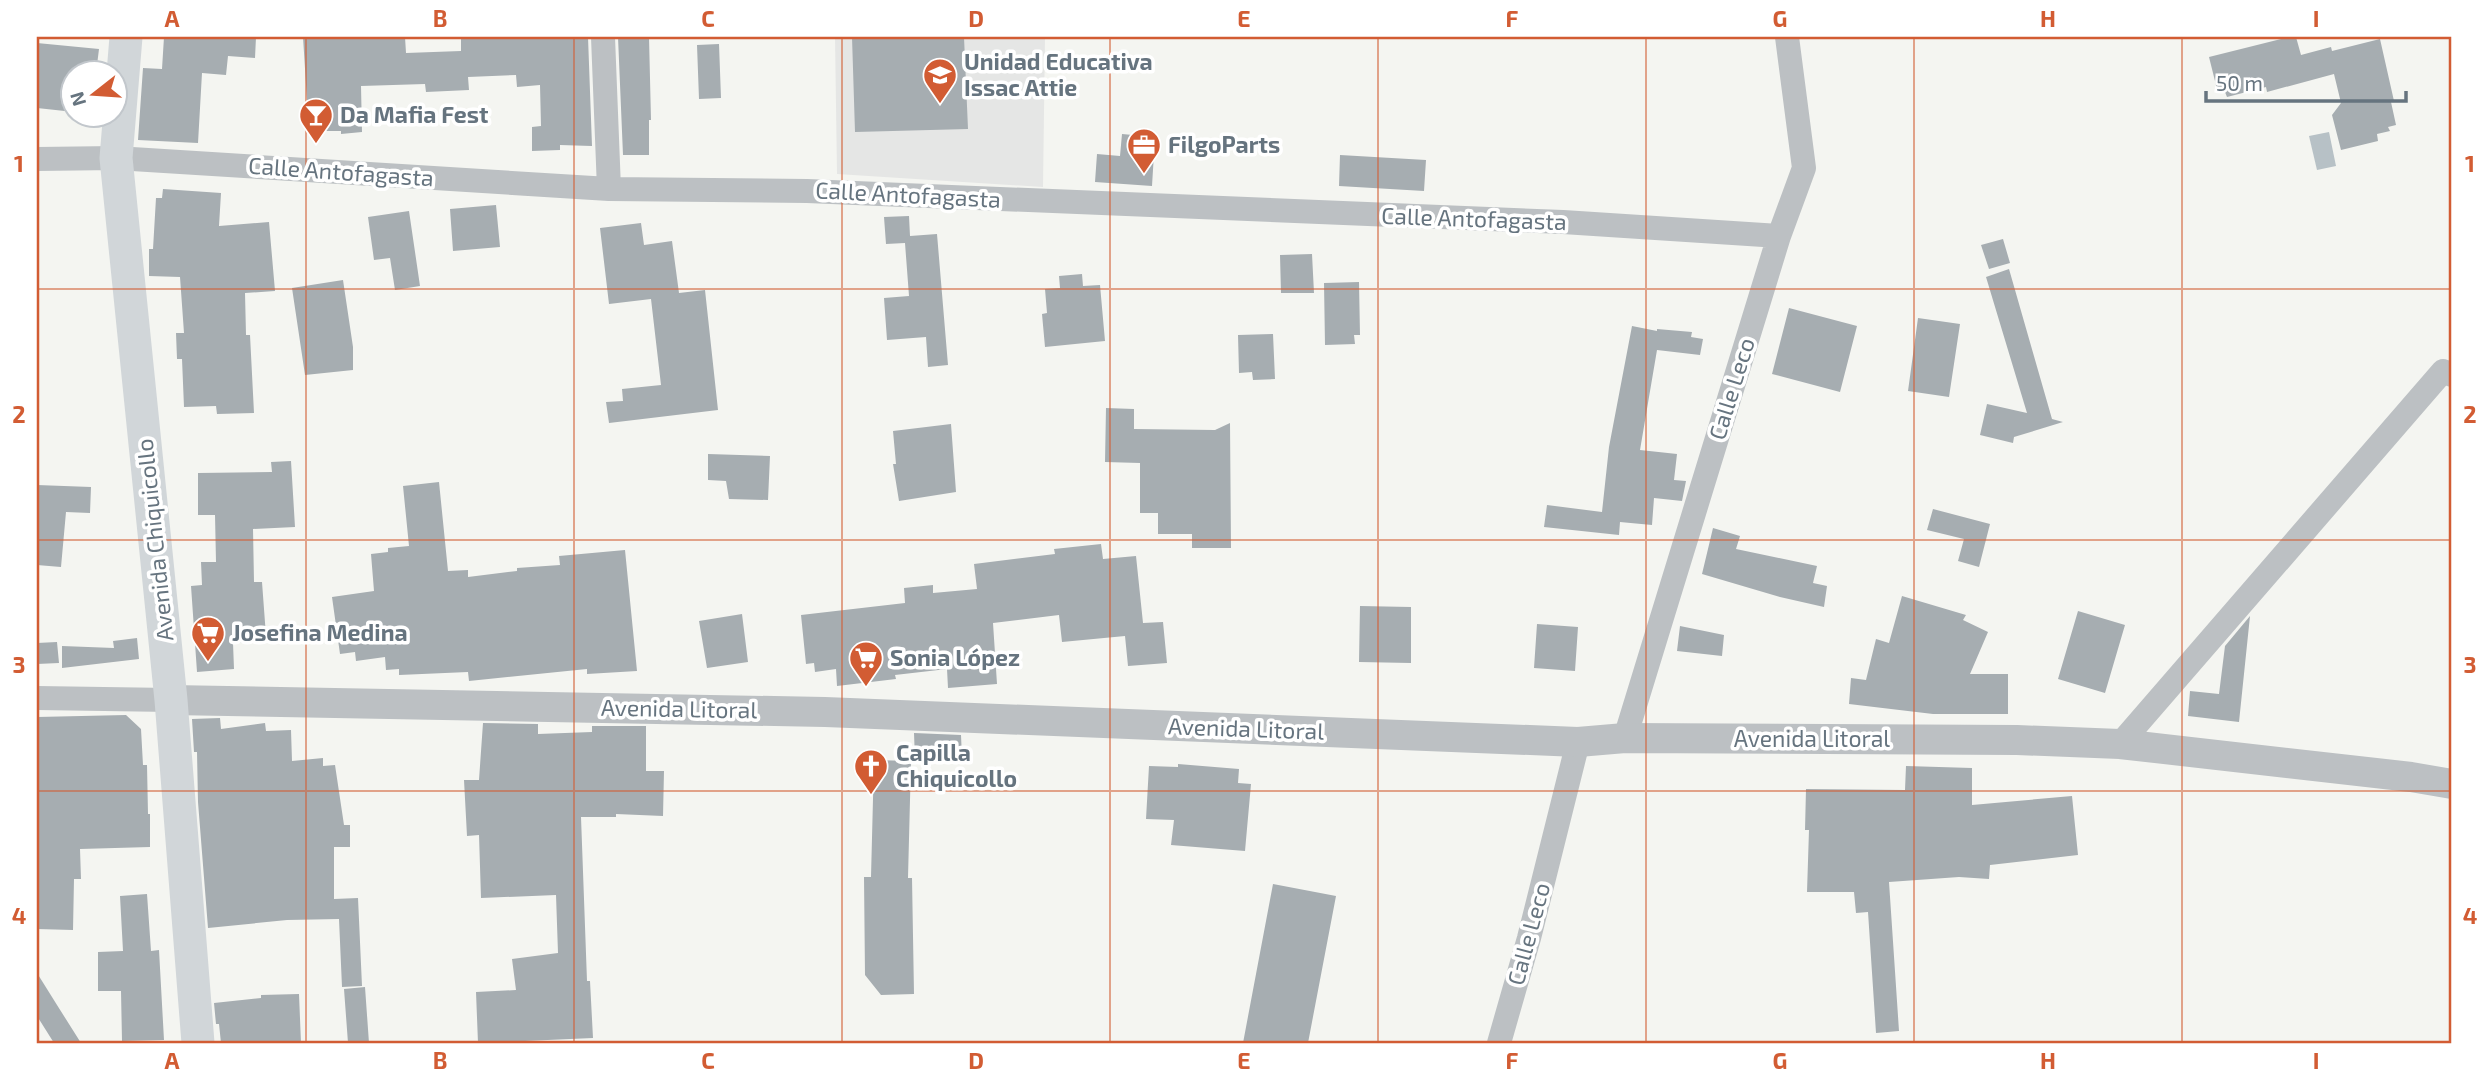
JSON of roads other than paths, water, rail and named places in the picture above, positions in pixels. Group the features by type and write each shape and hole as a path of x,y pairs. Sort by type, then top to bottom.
{"main road":[{"name":"Avenida Chiquicollo","path":"126,37 116,158 171,700 198,1043"}],"street":[{"path":"603,37 609,189"},
{"name":"Calle Leco","path":"1625,738 1779,236 1804,167 1787,37"},
{"name":"Calle Antofagasta","path":"37,159 116,158 609,189 807,191 1563,222 1779,236"},
{"path":"2120,744 2443,372 2452,375"},
{"name":"Avenida Litoral","path":"37,698 825,712 1578,742 1625,738 2017,740 2120,744 2452,784"},
{"name":"Calle Leco","path":"1499,1043 1529,938 1578,742"}],"place":[{"name":"Unidad Educativa Issac Attie","path":"940,105"},
{"name":"Da Mafia Fest","path":"316,145"},
{"name":"FilgoParts","path":"1144,175"},
{"name":"Josefina Medina","path":"208,663"},
{"name":"Sonia López","path":"866,688"},
{"name":"Capilla Chiquicollo","path":"871,796"}]}
